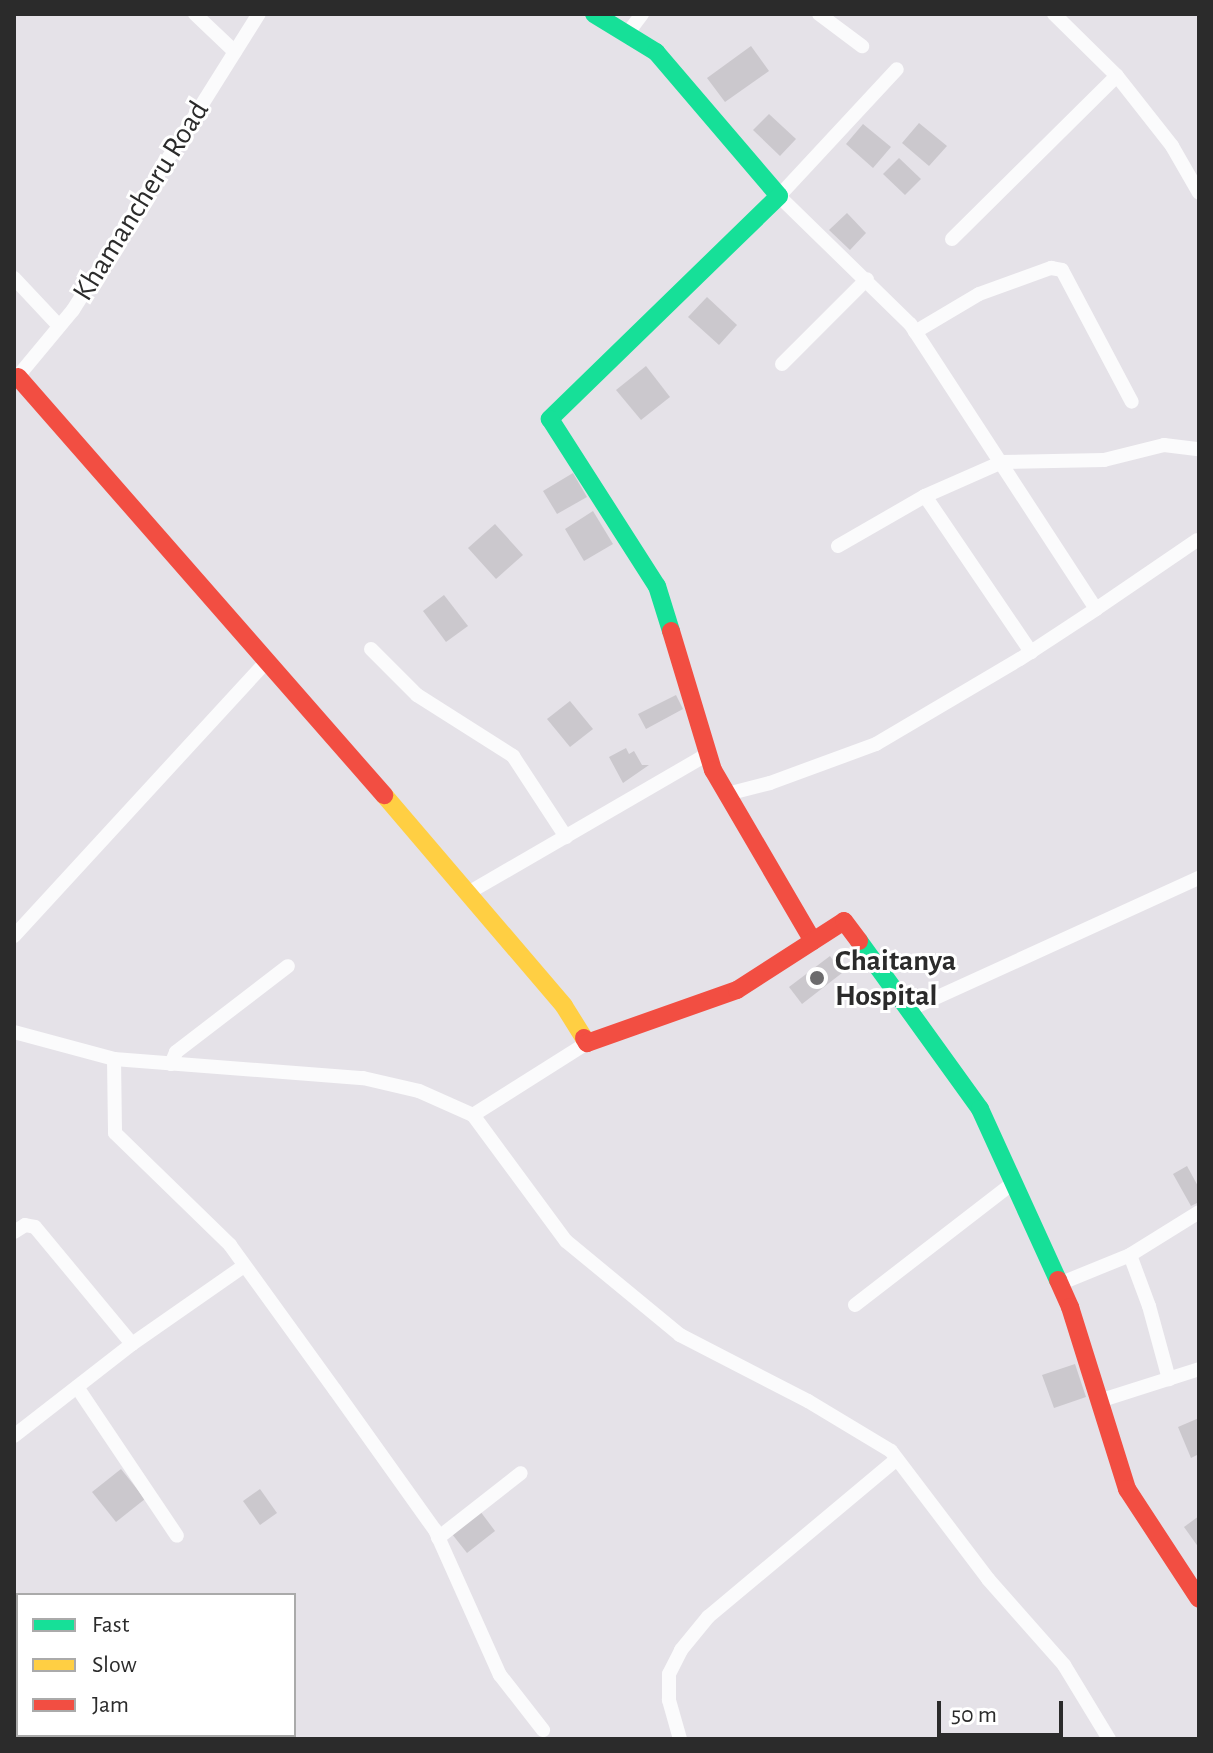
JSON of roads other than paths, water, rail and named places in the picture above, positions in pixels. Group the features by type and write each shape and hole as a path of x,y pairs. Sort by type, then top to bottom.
{"street":[{"path":"195,14 235,52"},
{"name":"Khamancheru Road","path":"16,379 59,326 259,14"},
{"path":"594,14 656,52 779,196 867,279 915,332 1096,609"},
{"path":"627,34 642,14"},
{"path":"819,14 862,46"},
{"path":"1054,14 1117,76 1172,146 1199,193"},
{"path":"813,941 727,794 708,754 657,586 550,419 779,196 897,69"},
{"path":"952,239 1117,76"},
{"path":"915,332 979,294 1051,268 1062,270 1132,402"},
{"path":"14,278 59,326"},
{"path":"782,364 867,279"},
{"path":"16,379 268,660 564,1006 587,1043"},
{"path":"838,546 925,496 1002,462 1104,460 1164,445 1199,449"},
{"path":"925,496 1031,652"},
{"path":"727,794 770,783 873,745 1031,652 1197,540"},
{"path":"371,649 435,709 513,756 566,837"},
{"path":"14,936 268,660"},
{"path":"468,893 708,754"},
{"path":"909,1010 1199,878"},
{"path":"473,1115 587,1043 737,990 844,921 980,1109 1059,1284 1127,1489 1199,1599"},
{"path":"171,1064 176,1052 288,966"},
{"path":"14,1032 114,1059 363,1078 419,1091 473,1115 566,1241 680,1335 808,1401 891,1451 988,1579 1064,1665 1109,1739"},
{"path":"114,1059 115,1133 230,1245 438,1538 500,1675 543,1730"},
{"path":"855,1305 1013,1183"},
{"path":"1059,1284 1130,1255 1199,1212"},
{"path":"14,1232 25,1225 35,1227 132,1344"},
{"path":"1130,1255 1149,1306 1169,1379"},
{"path":"14,1436 132,1344 244,1266"},
{"path":"1099,1401 1199,1369"},
{"path":"77,1387 177,1536"},
{"path":"680,1739 669,1700 669,1674 690,1639 708,1617 784,1549 897,1459"},
{"path":"438,1538 521,1473"}],"place":[{"name":"Chaitanya Hospital","path":"817,978"}]}
